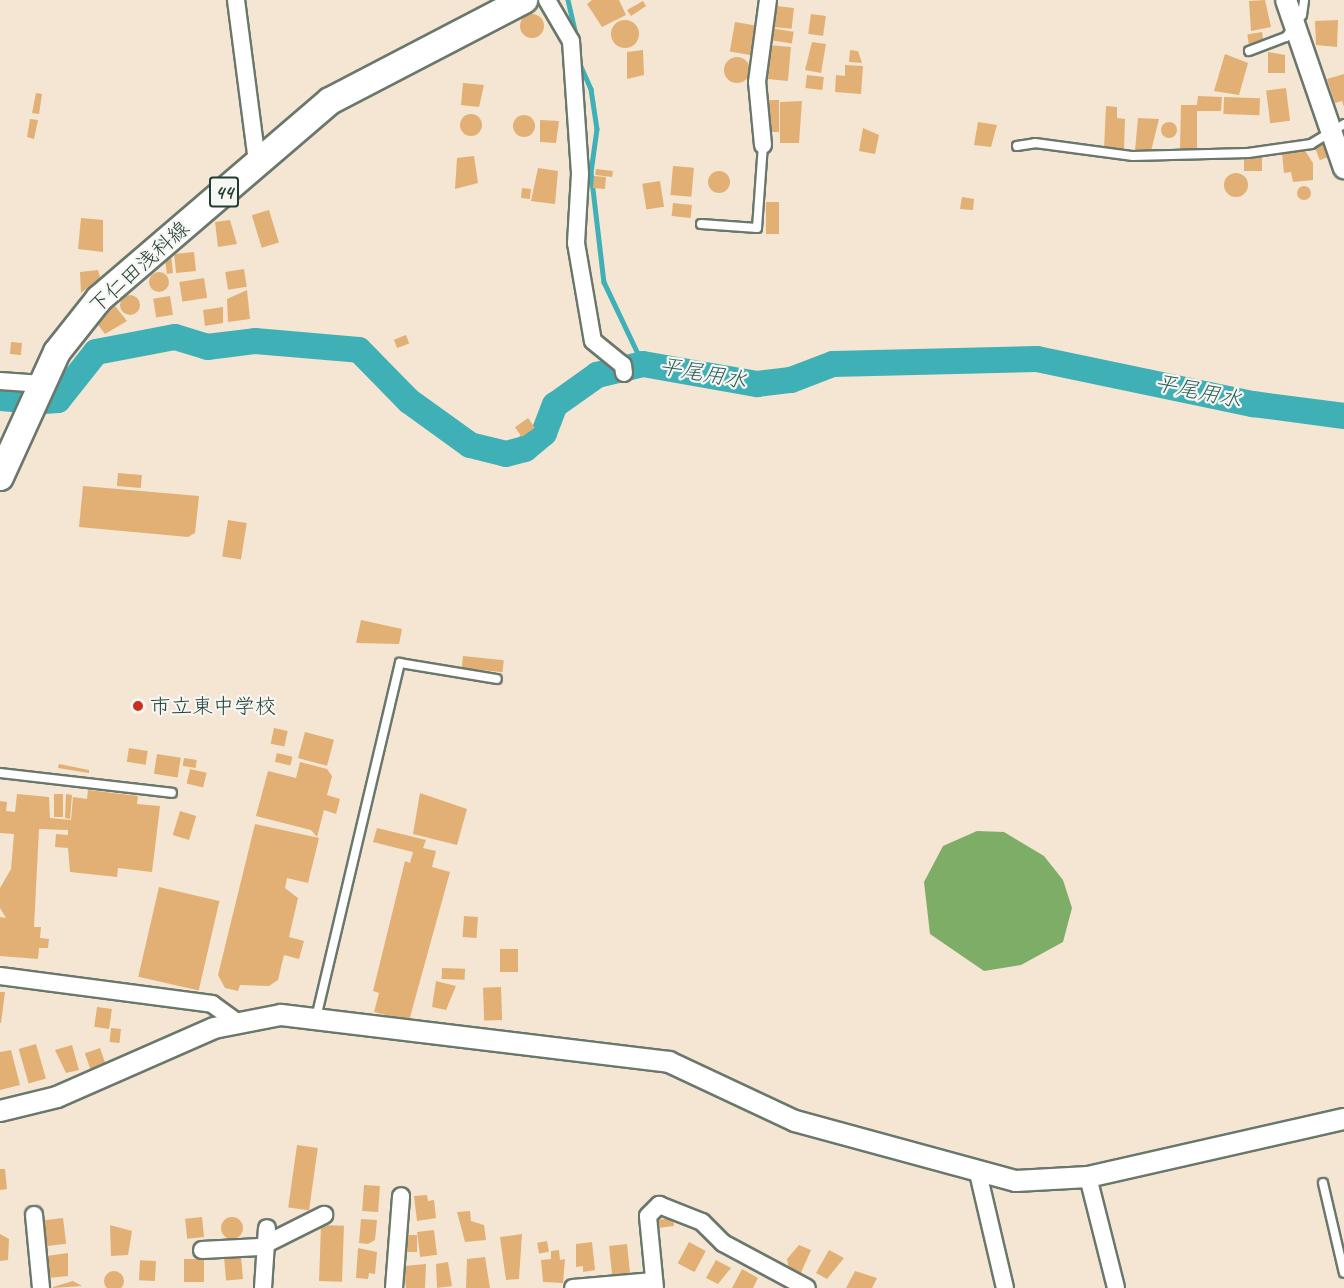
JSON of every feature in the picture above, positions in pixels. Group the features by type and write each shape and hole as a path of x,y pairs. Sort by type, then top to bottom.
{"main road":[{"name":"下仁田浅科線","path":"0,477 39,384 74,327 99,299 257,161 354,86 524,0"}],"street":[{"path":"236,0 257,161"},
{"path":"547,0 571,41 580,174 576,243 593,341 623,369"},
{"path":"763,145 757,82 768,0"},
{"path":"1286,0 1337,128 1344,168"},
{"path":"0,381 39,384"},
{"path":"0,976 212,1004 235,1021"},
{"path":"0,1111 57,1097 235,1021 316,1018 669,1062 795,1121 978,1173 1040,1182 1088,1177 1344,1119"},
{"path":"978,1173 1005,1288"},
{"path":"1088,1177 1116,1288"},
{"path":"394,1288 401,1196"},
{"path":"573,1288 654,1284 648,1216 659,1205 702,1222 723,1243 807,1288"},
{"path":"34,1215 40,1288"},
{"path":"202,1250 267,1236 324,1215"},
{"path":"264,1288 267,1236"}],"lane":[{"path":"1249,51 1286,37 1295,27 1304,0"},
{"path":"1017,146 1035,143 1132,156 1248,153 1311,144 1337,128"},
{"path":"701,224 757,228 763,145"},
{"path":"316,1018 400,663 498,679"},
{"path":"0,773 172,793"},
{"path":"1323,1183 1344,1273"}],"green space":[{"path":"977,831 1004,832 1044,856 1063,880 1072,908 1063,942 1021,965 984,971 930,934 924,882 943,846"}],"building":[{"path":"592,0 619,0 626,15 602,27 587,4"},
{"path":"1265,0 1271,27 1251,31 1249,1"},
{"path":"643,1 646,6 631,16 627,10"},
{"path":"776,6 794,8 792,29 774,27"},
{"path":"532,14 540,18 544,26 540,34 532,38 524,34 520,26 524,18"},
{"path":"811,14 826,16 823,36 808,34"},
{"path":"625,20 635,24 639,34 635,44 625,48 615,44 611,34 615,24"},
{"path":"1338,20 1337,47 1316,45 1315,21"},
{"path":"735,22 757,26 751,55 730,52"},
{"path":"770,28 794,32 792,44 768,40"},
{"path":"1262,32 1264,43 1249,45 1247,35"},
{"path":"812,42 826,44 821,73 805,70"},
{"path":"768,45 791,47 788,81 765,79"},
{"path":"643,50 644,75 627,79 627,52"},
{"path":"850,50 858,51 862,63 849,62"},
{"path":"1268,52 1285,55 1285,73 1268,73"},
{"path":"1225,54 1248,63 1239,95 1214,91"},
{"path":"737,57 746,61 750,70 746,79 737,83 728,79 724,70 728,61"},
{"path":"845,65 863,66 861,94 835,92 836,75 845,76"},
{"path":"1344,74 1344,107 1342,101 1335,103 1327,79"},
{"path":"807,75 824,77 822,90 805,88"},
{"path":"463,83 484,85 479,107 461,105"},
{"path":"1286,88 1290,121 1270,123 1266,90"},
{"path":"36,93 42,94 39,114 32,113"},
{"path":"1198,96 1222,97 1221,111 1197,111 1197,149 1180,149 1181,105 1197,105"},
{"path":"1224,97 1260,98 1259,115 1223,114"},
{"path":"767,100 779,100 779,132 769,132"},
{"path":"802,101 799,143 780,143 780,102"},
{"path":"1106,106 1117,107 1117,118 1125,119 1124,151 1104,149"},
{"path":"471,114 479,117 482,125 479,133 471,136 463,133 460,125 463,117"},
{"path":"524,115 534,122 535,126 528,136 524,137 514,130 513,126 520,116"},
{"path":"1138,118 1159,119 1151,151 1135,150"},
{"path":"30,119 38,120 34,139 27,137"},
{"path":"540,120 559,121 556,143 540,142"},
{"path":"978,122 997,125 991,147 974,145"},
{"path":"1166,122 1172,122 1177,130 1175,136 1166,138 1161,133 1161,127"},
{"path":"863,128 879,135 875,154 859,151"},
{"path":"1323,143 1328,157 1320,160 1315,146"},
{"path":"1304,149 1313,163 1313,180 1293,182 1291,172 1284,173 1282,152"},
{"path":"474,156 478,183 455,189 457,158"},
{"path":"1244,156 1262,156 1262,171 1244,171"},
{"path":"673,166 694,168 691,197 670,195"},
{"path":"538,168 558,171 555,204 531,201"},
{"path":"596,169 613,171 612,177 595,175"},
{"path":"715,171 723,171 730,178 730,186 723,193 715,193 708,186 708,178"},
{"path":"1236,173 1245,176 1248,185 1245,194 1236,197 1227,194 1224,185 1227,176"},
{"path":"594,176 606,177 605,189 593,188"},
{"path":"660,181 664,207 646,209 642,184"},
{"path":"1304,186 1309,188 1311,193 1309,198 1304,200 1299,198 1297,193 1299,188"},
{"path":"522,188 531,189 530,199 521,198"},
{"path":"962,197 974,199 973,210 960,209"},
{"path":"766,202 779,202 779,234 766,234"},
{"path":"673,203 692,205 691,218 672,216"},
{"path":"269,210 279,243 262,248 252,215"},
{"path":"81,218 103,220 103,252 78,249"},
{"path":"230,220 237,244 218,247 215,222"},
{"path":"194,252 196,271 176,273 174,254"},
{"path":"171,255 173,273 167,274 165,260"},
{"path":"244,269 247,287 228,290 225,272"},
{"path":"98,270 100,278 81,293 80,272"},
{"path":"155,272 163,272 169,278 169,286 163,292 155,292 149,286 149,278"},
{"path":"204,278 207,298 182,302 179,282"},
{"path":"247,290 250,319 228,322 227,299"},
{"path":"130,295 137,298 140,305 137,312 130,315 123,312 120,305 123,298"},
{"path":"170,296 173,315 156,317 153,299"},
{"path":"115,306 127,321 105,334 96,322"},
{"path":"223,307 223,323 205,326 203,310"},
{"path":"406,335 409,343 397,348 394,340"},
{"path":"11,342 22,343 21,355 10,354"},
{"path":"528,418 535,428 522,437 515,427"},
{"path":"118,473 142,475 141,488 117,486"},
{"path":"83,486 199,496 195,533 188,537 79,527"},
{"path":"228,520 247,523 241,560 222,557"},
{"path":"361,620 402,629 399,644 356,643"},
{"path":"463,656 504,660 503,672 462,668"},
{"path":"274,728 288,731 284,747 271,744"},
{"path":"305,732 334,740 327,766 298,758"},
{"path":"129,748 148,751 146,765 127,762"},
{"path":"277,753 293,757 290,766 275,762"},
{"path":"157,754 181,758 178,778 154,774"},
{"path":"184,758 197,760 196,768 183,766"},
{"path":"300,762 327,769 332,776 327,795 340,799 336,814 324,810 317,837 311,830 256,816 268,771 296,778"},
{"path":"59,764 89,770 89,773 58,768"},
{"path":"190,769 207,773 203,787 187,784"},
{"path":"88,790 138,796 137,804 160,806 152,872 118,868 117,877 70,872 68,848 55,847 56,834 68,835 68,830 39,829 34,927 41,927 40,938 49,939 48,948 39,948 38,959 0,956 0,917 6,918 0,908 0,888 11,869 14,834 0,833 0,801 7,802 6,811 15,812 17,794 49,797 50,818 71,820 73,797 87,799"},
{"path":"420,793 467,809 457,845 413,834"},
{"path":"54,794 63,794 63,817 54,817"},
{"path":"66,794 72,795 70,819 65,818"},
{"path":"180,811 196,816 189,840 173,835"},
{"path":"255,824 319,838 308,883 287,878 285,888 298,898 289,937 304,941 299,959 284,955 278,980 269,986 240,985 238,991 225,988 218,975"},
{"path":"377,828 426,840 423,848 436,851 432,867 450,872 409,1021 374,1012 379,993 373,991 405,861 410,863 413,852 373,842"},
{"path":"159,887 219,901 199,991 138,977"},
{"path":"464,916 478,917 477,938 463,937"},
{"path":"500,949 518,949 518,972 500,972"},
{"path":"442,968 465,969 465,980 442,979"},
{"path":"436,981 456,986 446,1010 432,1007"},
{"path":"501,987 502,1020 484,1021 483,988"},
{"path":"0,992 5,992 1,1023 0,1023"},
{"path":"97,1007 112,1009 109,1029 94,1027"},
{"path":"111,1028 121,1029 119,1043 110,1042"},
{"path":"36,1044 46,1079 29,1084 19,1049"},
{"path":"72,1045 79,1070 66,1073 55,1050"},
{"path":"100,1048 106,1065 91,1070 85,1053"},
{"path":"11,1050 20,1085 0,1090 0,1052"},
{"path":"297,1145 318,1148 309,1210 288,1207"},
{"path":"0,1169 5,1169 7,1189 0,1190"},
{"path":"364,1185 380,1186 378,1212 362,1211"},
{"path":"427,1195 428,1201 434,1200 436,1218 417,1221 414,1196"},
{"path":"470,1211 471,1221 484,1225 486,1240 465,1242 457,1212"},
{"path":"202,1217 204,1237 187,1239 185,1219"},
{"path":"228,1217 236,1217 243,1224 243,1232 236,1239 228,1239 221,1232 221,1224"},
{"path":"63,1218 66,1244 45,1246 42,1221"},
{"path":"673,1218 674,1226 658,1228 657,1220"},
{"path":"361,1219 377,1220 375,1240 368,1244 359,1243"},
{"path":"110,1225 132,1231 128,1255 111,1256"},
{"path":"321,1225 344,1226 342,1282 319,1281"},
{"path":"434,1230 437,1255 420,1257 417,1232"},
{"path":"0,1234 9,1239 8,1260 0,1261"},
{"path":"522,1234 519,1279 506,1280 500,1237"},
{"path":"407,1235 417,1235 417,1252 407,1252"},
{"path":"547,1241 549,1252 539,1254 537,1243"},
{"path":"592,1242 595,1270 583,1272 583,1266 576,1267 576,1244"},
{"path":"689,1242 706,1251 695,1272 678,1263"},
{"path":"627,1244 630,1273 612,1275 609,1246"},
{"path":"799,1245 811,1250 800,1275 789,1269 787,1259"},
{"path":"358,1248 377,1252 375,1274 369,1273 368,1279 356,1278"},
{"path":"559,1250 560,1260 565,1259 563,1283 543,1282 541,1260 551,1259 551,1251"},
{"path":"829,1250 844,1258 827,1279 816,1273"},
{"path":"68,1253 68,1276 49,1278 46,1256"},
{"path":"241,1256 243,1279 226,1280 224,1257"},
{"path":"485,1257 490,1288 466,1288 467,1259"},
{"path":"184,1259 204,1259 204,1282 184,1282"},
{"path":"140,1260 156,1261 155,1281 139,1280"},
{"path":"716,1260 731,1268 718,1284 706,1278"},
{"path":"448,1262 452,1286 437,1288 436,1264"},
{"path":"426,1264 425,1288 406,1288 404,1266"},
{"path":"742,1269 758,1278 753,1288 732,1288"},
{"path":"114,1271 121,1274 124,1281 121,1288 114,1291 107,1288 104,1281 107,1274"},
{"path":"855,1271 877,1278 872,1288 846,1288"},
{"path":"73,1281 82,1286 53,1288 53,1287"}],"waterway":[{"path":"568,0 576,35"},
{"path":"579,62 591,89 597,129 591,172 604,282 643,364"},
{"name":"平尾用水","path":"44,401 58,400 96,352 175,337 207,347 255,341 359,350 409,401 470,445 506,454 525,449 544,433 555,405 597,375 643,364 757,384 791,380 833,364 1037,359 1253,404 1344,416"},
{"name":"平尾用水","path":"0,398 21,400"}],"place":[{"name":"市立東中学校","path":"138,706"}]}
